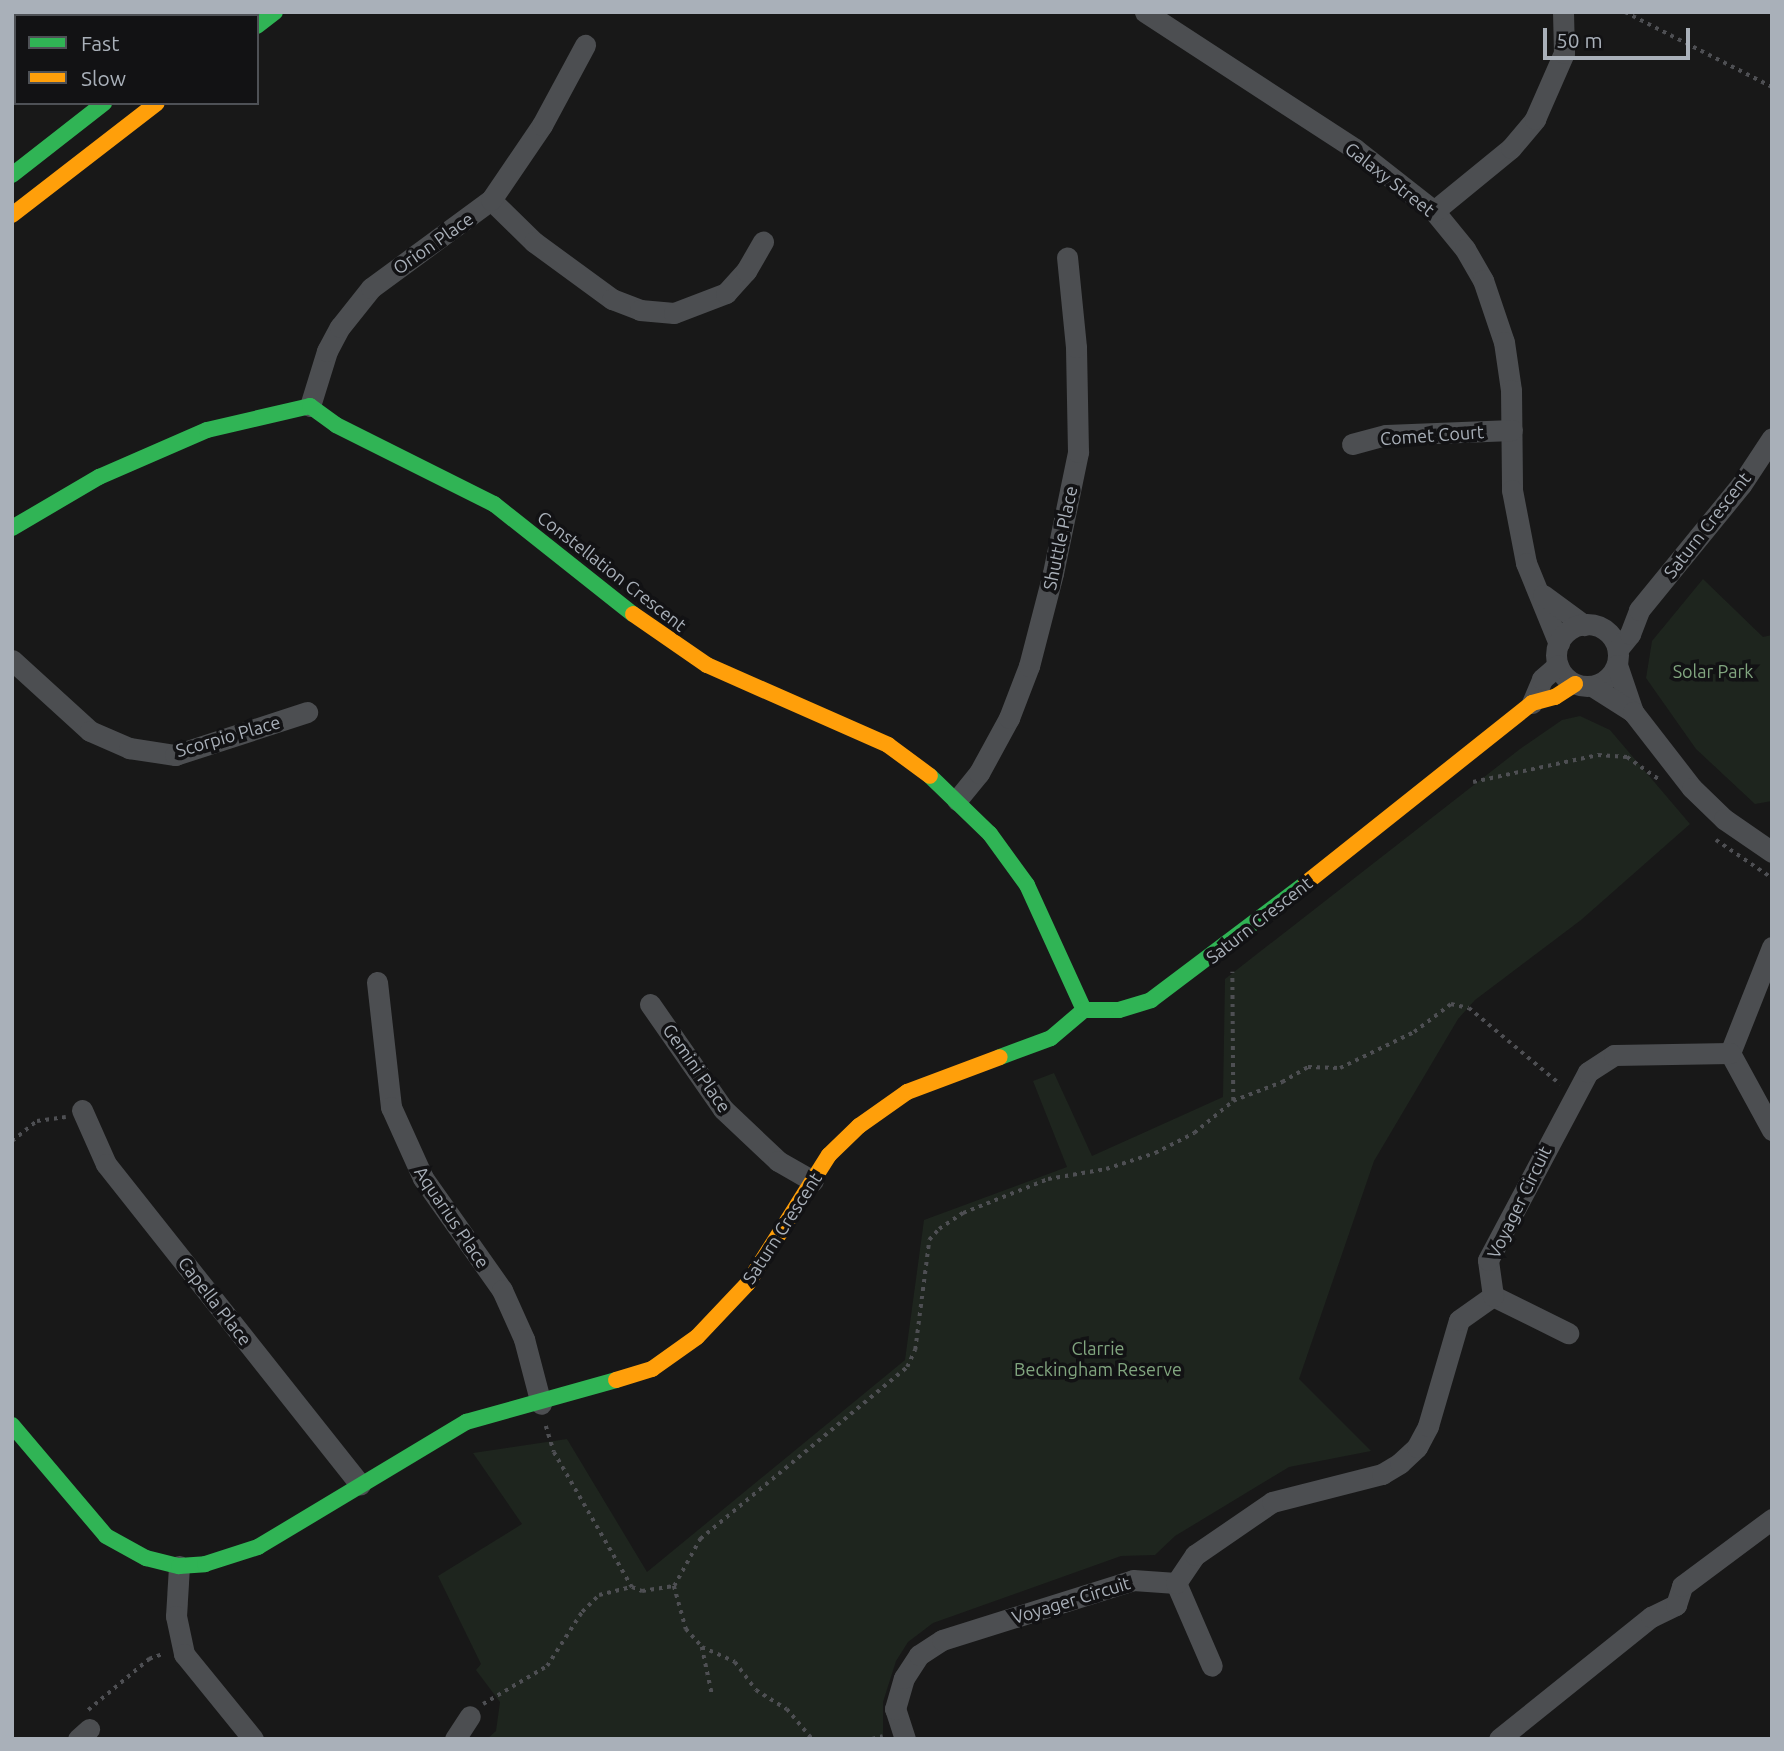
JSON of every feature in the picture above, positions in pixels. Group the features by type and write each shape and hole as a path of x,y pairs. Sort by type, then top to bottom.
{"street":[{"path":"259,24 275,12"},
{"name":"Galaxy Street","path":"1145,12 1355,149 1434,211 1483,280 1504,342 1512,430 1514,503 1526,563 1543,595 1559,655"},
{"path":"1434,211 1511,148 1535,119 1564,53 1563,12"},
{"name":"Orion Place","path":"310,406 327,351 370,288 491,200 542,125 585,45"},
{"path":"12,175 101,105"},
{"path":"12,215 154,105"},
{"path":"491,200 534,242 612,299 640,310 674,313 726,293 746,271 763,242"},
{"name":"Shuttle Place","path":"957,800 979,773 1009,718 1029,666 1054,573 1078,452 1076,347 1066,257"},
{"path":"12,528 99,477 207,430 290,414 310,406"},
{"name":"Constellation Crescent","path":"310,406 336,425 494,505 686,653 888,745 957,800 990,834 1027,885 1084,1010"},
{"name":"Comet Court","path":"1352,444 1386,435 1512,430"},
{"name":"Saturn Crescent","path":"1617,657 1639,610 1741,485 1772,438"},
{"name":"Galaxy Street","path":"1543,595 1592,626"},
{"name":"Saturn Crescent","path":"1592,626 1639,610"},
{"path":"1633,712 1583,685 1559,655 1568,632 1592,626 1617,657 1633,712 1692,788 1724,819 1772,852"},
{"name":"Saturn Crescent","path":"1532,703 1542,680 1559,655"},
{"path":"1583,685 1607,679 1617,657"},
{"name":"Scorpio Place","path":"12,660 90,731 129,748 175,755 307,712"},
{"name":"Saturn Crescent","path":"12,1425 106,1536 146,1558 179,1566 205,1564 258,1547 466,1422 541,1404 652,1369 697,1337 748,1283 829,1155 859,1126 907,1092 1051,1038 1084,1010 1119,1010 1151,1000 1195,971 1532,703 1583,685"},
{"path":"1772,947 1730,1053 1772,1130"},
{"name":"Aquarius Place","path":"377,982 391,1107 423,1178 502,1290 524,1339 541,1404"},
{"name":"Gemini Place","path":"650,1004 671,1028 723,1109 778,1161 813,1181"},
{"name":"Voyager Circuit","path":"1493,1296 1488,1260 1572,1094 1588,1072 1614,1055 1730,1053"},
{"name":"Capella Place","path":"82,1110 106,1164 360,1484"},
{"path":"1212,1666 1176,1583 1195,1555 1272,1502 1382,1474 1400,1463 1417,1447 1428,1426 1459,1320 1493,1296 1567,1333"},
{"path":"1499,1739 1651,1616 1676,1605 1682,1586 1772,1519"},
{"path":"179,1566 176,1616 181,1646 253,1739"},
{"name":"Voyager Circuit","path":"905,1739 895,1709 904,1678 919,1655 942,1640 1133,1580 1176,1583"},
{"path":"455,1739 470,1716"}],"path":[{"path":"1625,12 1772,87"},
{"path":"1467,783 1563,760 1609,755 1627,757 1667,788"},
{"path":"1706,831 1772,878"},
{"path":"1233,1101 1232,969 1240,962"},
{"path":"812,1739 787,1709 756,1690 735,1662 702,1647 686,1629 674,1586 700,1539 724,1517 806,1454 907,1367 915,1350 928,1248 939,1229 963,1213 1048,1179 1106,1168 1154,1153 1194,1133 1233,1101 1308,1066 1340,1069 1414,1032 1451,1004 1469,1008 1572,1094"},
{"path":"12,1141 37,1121 82,1110"},
{"path":"541,1404 554,1452 632,1587"},
{"path":"470,1716 509,1685 547,1666 582,1612 599,1595 632,1587 642,1591 674,1586"},
{"path":"84,1734 80,1716 149,1660 181,1646"},
{"path":"702,1647 712,1695"}],"green space":[{"name":"Solar Park","path":"1703,579 1763,637 1772,635 1772,801 1755,804 1696,749 1646,678 1652,641"},
{"name":"Clarrie Beckingham Reserve","path":"1580,716 1610,730 1690,824 1581,920 1475,1000 1458,1019 1374,1161 1299,1379 1371,1451 1289,1467 1175,1536 1155,1555 1121,1556 933,1623 908,1642 896,1661 883,1702 883,1739 487,1739 496,1731 500,1702 476,1670 481,1664 438,1576 522,1524 473,1453 567,1439 647,1572 905,1360 924,1220 1067,1167 1033,1081 1054,1073 1092,1156 1223,1097 1225,979 1520,749 1562,720"}],"traffic: fast":[{"path":"259,24 275,12"},
{"path":"12,175 101,105"},
{"path":"12,528 99,477 207,430 310,406 336,425 494,504 633,614"},
{"path":"930,776 990,834 1027,885 1084,1010"},
{"path":"1000,1057 1051,1038 1084,1010 1119,1010 1151,1000 1306,883"},
{"path":"12,1425 106,1536 146,1558 179,1566 205,1564 258,1547 466,1422 616,1380"}],"traffic: slow":[{"path":"12,215 154,105"},
{"path":"633,614 707,665 888,745 930,776"},
{"path":"1306,883 1532,703 1555,697 1575,684"},
{"path":"616,1380 652,1369 697,1337 748,1283 829,1155 859,1126 907,1092 1000,1057"}]}
